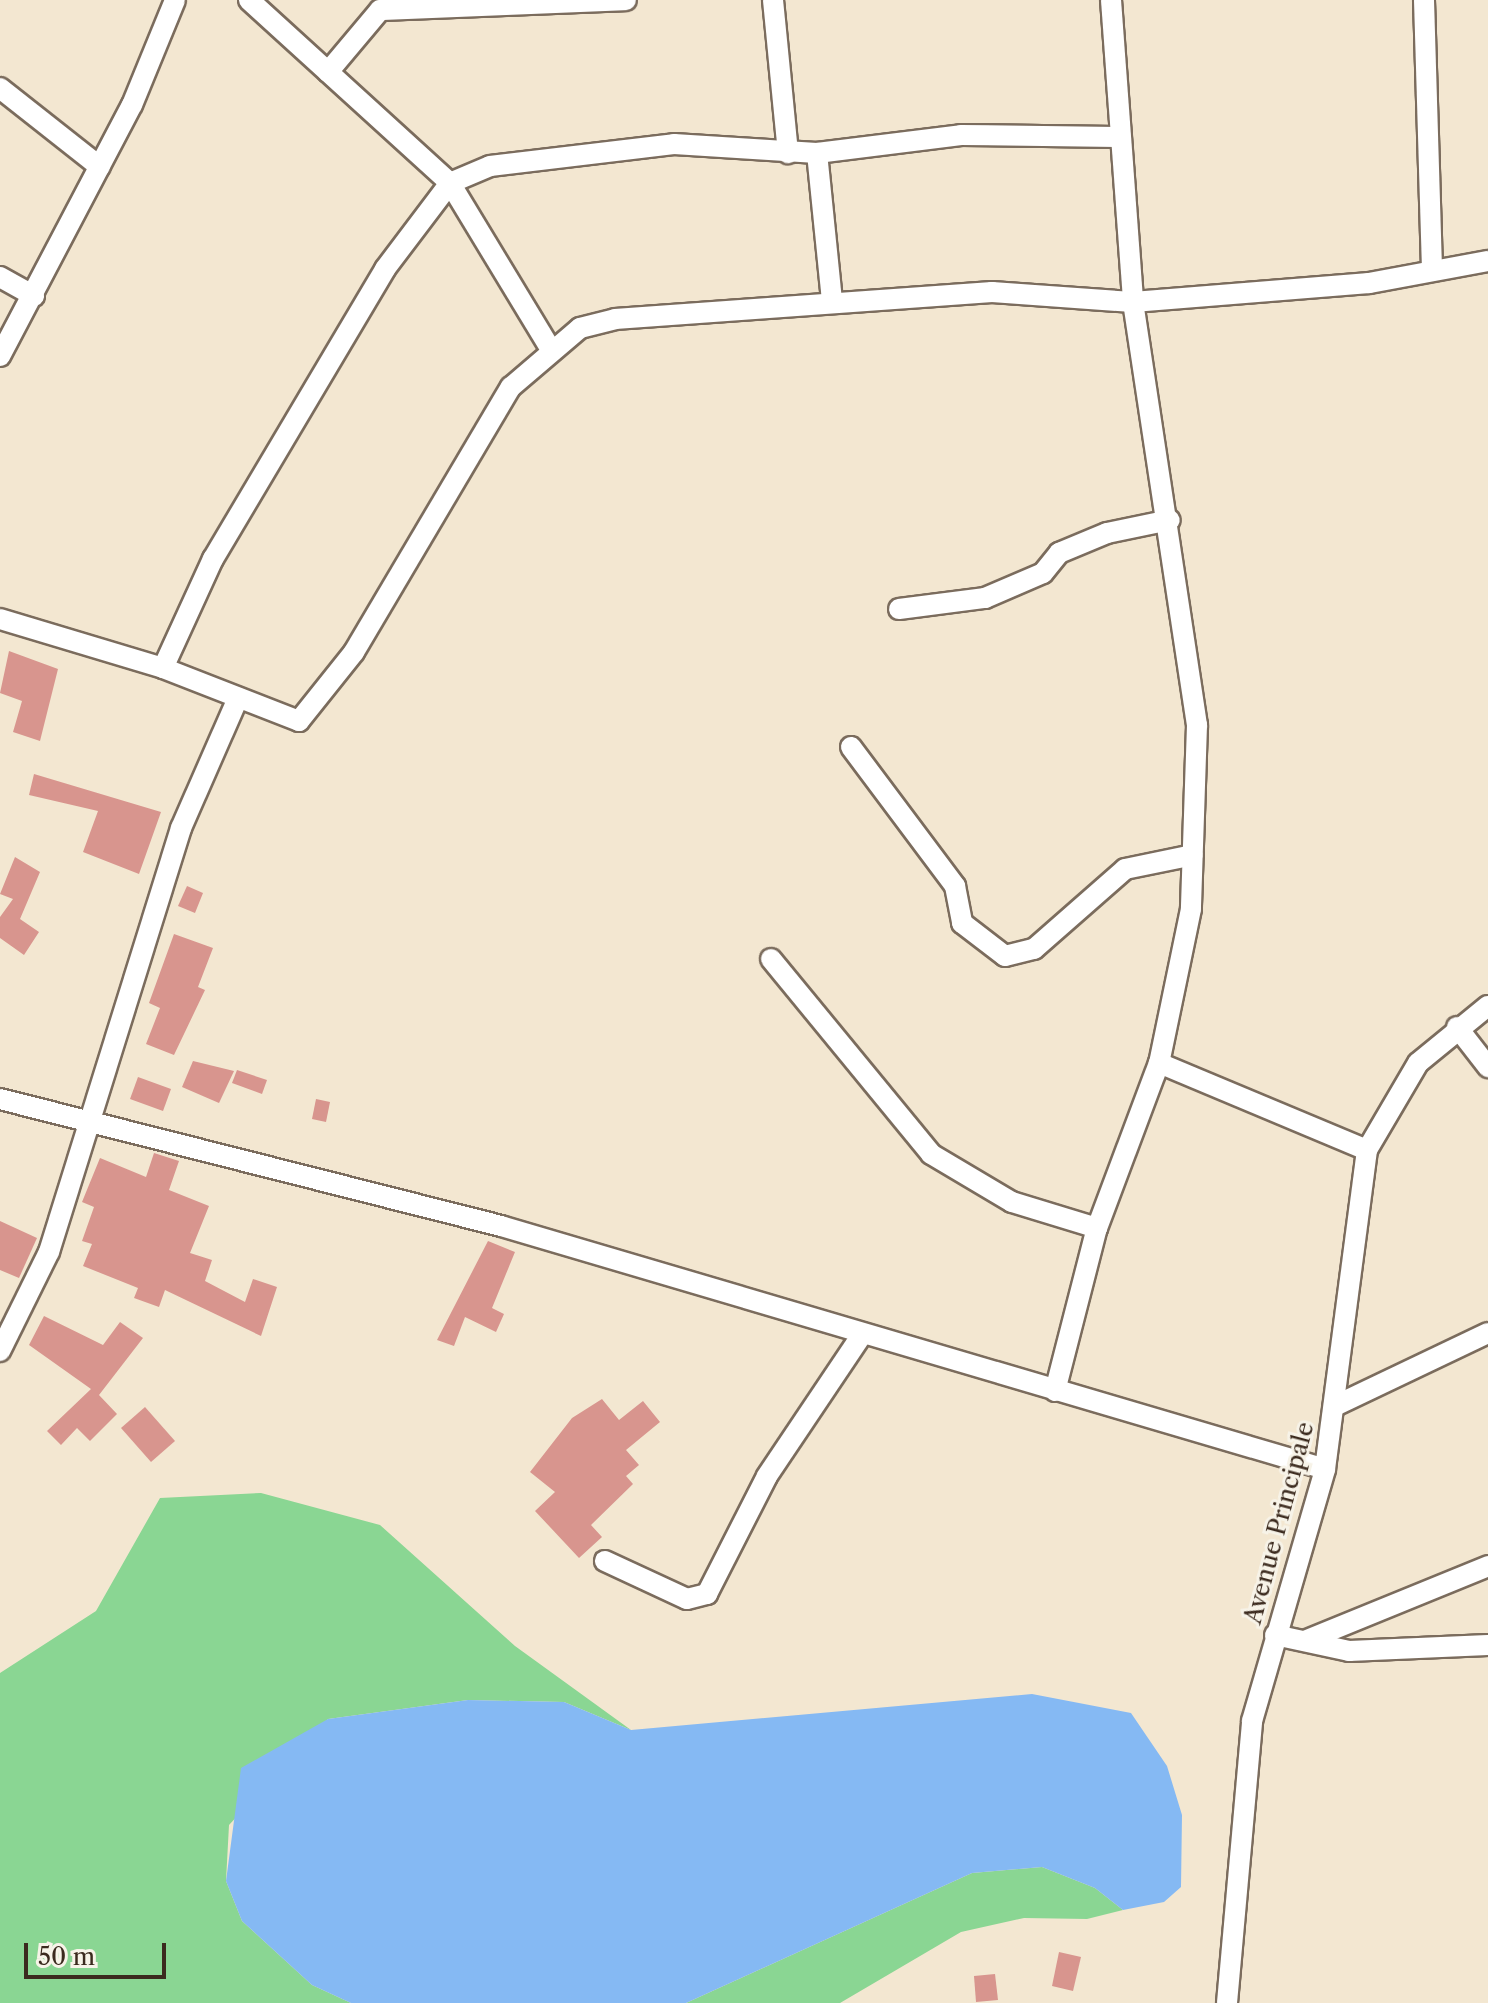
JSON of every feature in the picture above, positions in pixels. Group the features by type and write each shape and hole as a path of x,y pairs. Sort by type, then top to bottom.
{"street":[{"path":"0,356 100,167 175,0"},
{"path":"249,0 450,183 550,348"},
{"path":"328,72 380,10 626,0"},
{"path":"773,0 788,153"},
{"path":"1055,1391 1097,1228 1159,1063 1191,909 1197,725 1170,520 1133,302 1117,137 1111,0"},
{"path":"1424,0 1432,267"},
{"path":"0,88 100,167"},
{"path":"163,668 213,559 385,269 450,183 490,166 674,144 817,153 961,135 1117,137"},
{"path":"817,153 832,300"},
{"path":"0,619 163,668 289,722 311,711 511,387 550,348 580,328 615,319 832,300 992,292 1133,302 1369,283 1432,267 1488,261"},
{"path":"0,277 34,296"},
{"path":"899,609 985,598 1043,573 1059,553 1107,533 1170,520"},
{"path":"0,1351 49,1252 94,1123 181,828 238,698"},
{"path":"851,747 955,886 962,923 1005,956 1034,949 1125,869 1193,855"},
{"path":"771,959 931,1154 1012,1202 1097,1228"},
{"name":"Avenue Principale","path":"1227,2003 1252,1721 1325,1469 1337,1405 1367,1150 1418,1063 1457,1027 1488,1006"},
{"path":"1457,1027 1488,1067"},
{"path":"1159,1063 1367,1150"},
{"path":"0,1099 501,1226 861,1336 1325,1469"},
{"path":"1337,1405 1488,1333"},
{"path":"605,1561 687,1599 707,1594 767,1476 861,1336"},
{"path":"1307,1640 1488,1566"},
{"path":"1275,1635 1349,1651 1488,1645"}],"green space":[{"path":"261,1493 380,1525 515,1646 631,1730 564,1702 468,1700 328,1719 229,1825 226,1881 242,1921 312,1985 351,2003 0,2003 0,1673 96,1611 160,1498"},
{"path":"1042,1867 1095,1888 1123,1910 1087,1919 1024,1918 961,1932 840,2003 686,2003 972,1873"}],"water":[{"path":"1032,1694 1131,1713 1167,1766 1182,1815 1181,1887 1164,1902 1123,1910 1095,1888 1042,1867 972,1873 686,2003 351,2003 312,1985 242,1921 226,1881 241,1768 328,1719 468,1700 564,1702 631,1730"}],"building":[{"path":"9,651 58,669 40,741 13,732 22,701 0,693"},
{"path":"34,774 161,812 139,874 83,852 98,811 29,795"},
{"path":"15,857 40,872 20,919 39,932 24,955 0,938 0,917 13,899 0,894"},
{"path":"187,886 203,893 195,913 178,906"},
{"path":"174,934 213,948 198,987 205,990 174,1055 146,1044 160,1008 149,1003"},
{"path":"193,1061 234,1071 219,1103 182,1087"},
{"path":"237,1070 267,1080 262,1094 232,1083"},
{"path":"138,1077 171,1089 163,1111 130,1099"},
{"path":"316,1099 330,1102 326,1122 312,1119"},
{"path":"154,1153 179,1161 169,1190 209,1206 190,1253 212,1260 205,1281 245,1302 253,1279 277,1287 261,1336 165,1290 159,1307 134,1298 138,1288 83,1266 92,1244 82,1241 94,1207 82,1202 100,1158 146,1177"},
{"path":"0,1221 37,1238 19,1278 0,1270"},
{"path":"488,1241 515,1252 492,1308 504,1314 496,1332 465,1317 454,1346 437,1340"},
{"path":"44,1316 103,1345 120,1322 143,1338 99,1395 117,1414 90,1441 77,1428 61,1445 47,1431 91,1389 29,1345"},
{"path":"602,1399 619,1420 643,1401 660,1422 626,1450 639,1465 626,1476 633,1484 591,1525 602,1537 579,1558 535,1511 555,1492 530,1472 572,1418"},
{"path":"145,1407 175,1441 151,1462 121,1428"},
{"path":"1059,1952 1081,1957 1073,1991 1052,1986"},
{"path":"995,1974 998,2000 976,2002 974,1976"}]}
